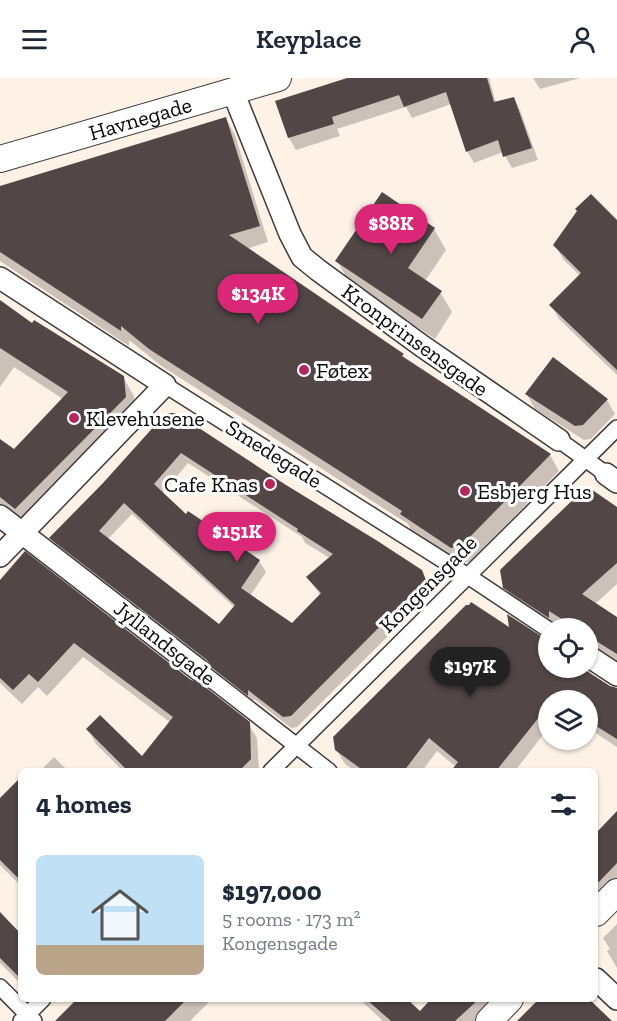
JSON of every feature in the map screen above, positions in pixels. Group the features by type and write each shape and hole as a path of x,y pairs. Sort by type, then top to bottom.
{"street":[{"name":"Havnegade","path":"0,159 278,78"},
{"name":"Kronprinsensgade","path":"232,92 290,234 302,257 430,352 611,478"},
{"name":"Smedegade","path":"0,278 538,623"},
{"path":"0,556 165,385"},
{"name":"Kongensgade","path":"274,768 617,428"},
{"name":"Jyllandsgade","path":"0,516 325,768"},
{"path":"598,663 617,675"},
{"path":"598,911 617,892"},
{"path":"598,981 617,999"},
{"path":"0,987 27,1019 41,1002"},
{"path":"489,1021 507,1002"}],"building":[{"path":"347,78 487,78 494,102 514,97 532,148 503,157 498,140 466,152 446,92 404,107 399,95 332,117 334,124 288,138 275,101"},
{"path":"226,117 260,226 229,235 404,354 402,356 551,454 462,545 451,548 400,514 402,511 149,349 121,326 121,331 0,252 0,186"},
{"path":"382,192 435,228 408,268 442,291 422,319 335,261"},
{"path":"591,194 617,220 617,370 549,305 581,273 553,245 577,211 575,209"},
{"name":"Klevehusene","path":"0,300 32,323 34,320 124,376 126,397 15,509 0,497 0,439 14,449 68,392 0,348"},
{"path":"553,357 608,399 583,425 575,426 525,394"},
{"path":"166,413 176,413 422,570 426,580 291,716 283,717 248,690 248,696 211,667 207,660 49,538 103,483","holes":["181,453 333,554 306,577 321,593 292,623 241,588 260,560 188,511 186,514 154,484","124,503 235,605 219,624 99,531"]},
{"path":"591,489 617,507 617,563 582,594 617,617 617,654 598,642 598,618 560,618 549,611 549,618 503,588 500,570 583,490"},
{"path":"25,551 191,680 199,682 250,722 251,759 242,768 125,768 86,729 100,715 142,756 173,717 74,643 38,682 29,674 13,690 0,678 0,580"},
{"path":"471,602 509,627 507,614 538,634 538,678 598,678 617,688 617,739 598,727 598,690 538,690 538,718 498,768 453,768 458,762 429,738 406,768 360,768 335,750 333,737"},
{"path":"18,780 18,878 0,860 0,798"},
{"path":"617,811 617,863 598,883 598,831"},
{"path":"0,912 18,931 18,976 0,958"},
{"path":"74,1002 184,1002 165,1021 55,1021"},
{"path":"369,1002 410,1002 420,1011 428,1002 476,1002 455,1021 391,1021"},
{"path":"536,1002 592,1002 612,1021 517,1021"}],"place":[{"name":"Føtex","path":"304,370"},
{"name":"Klevehusene","path":"74,418"},
{"name":"Cafe Knas","path":"270,484"},
{"name":"Esbjerg Hus","path":"465,491"}]}
